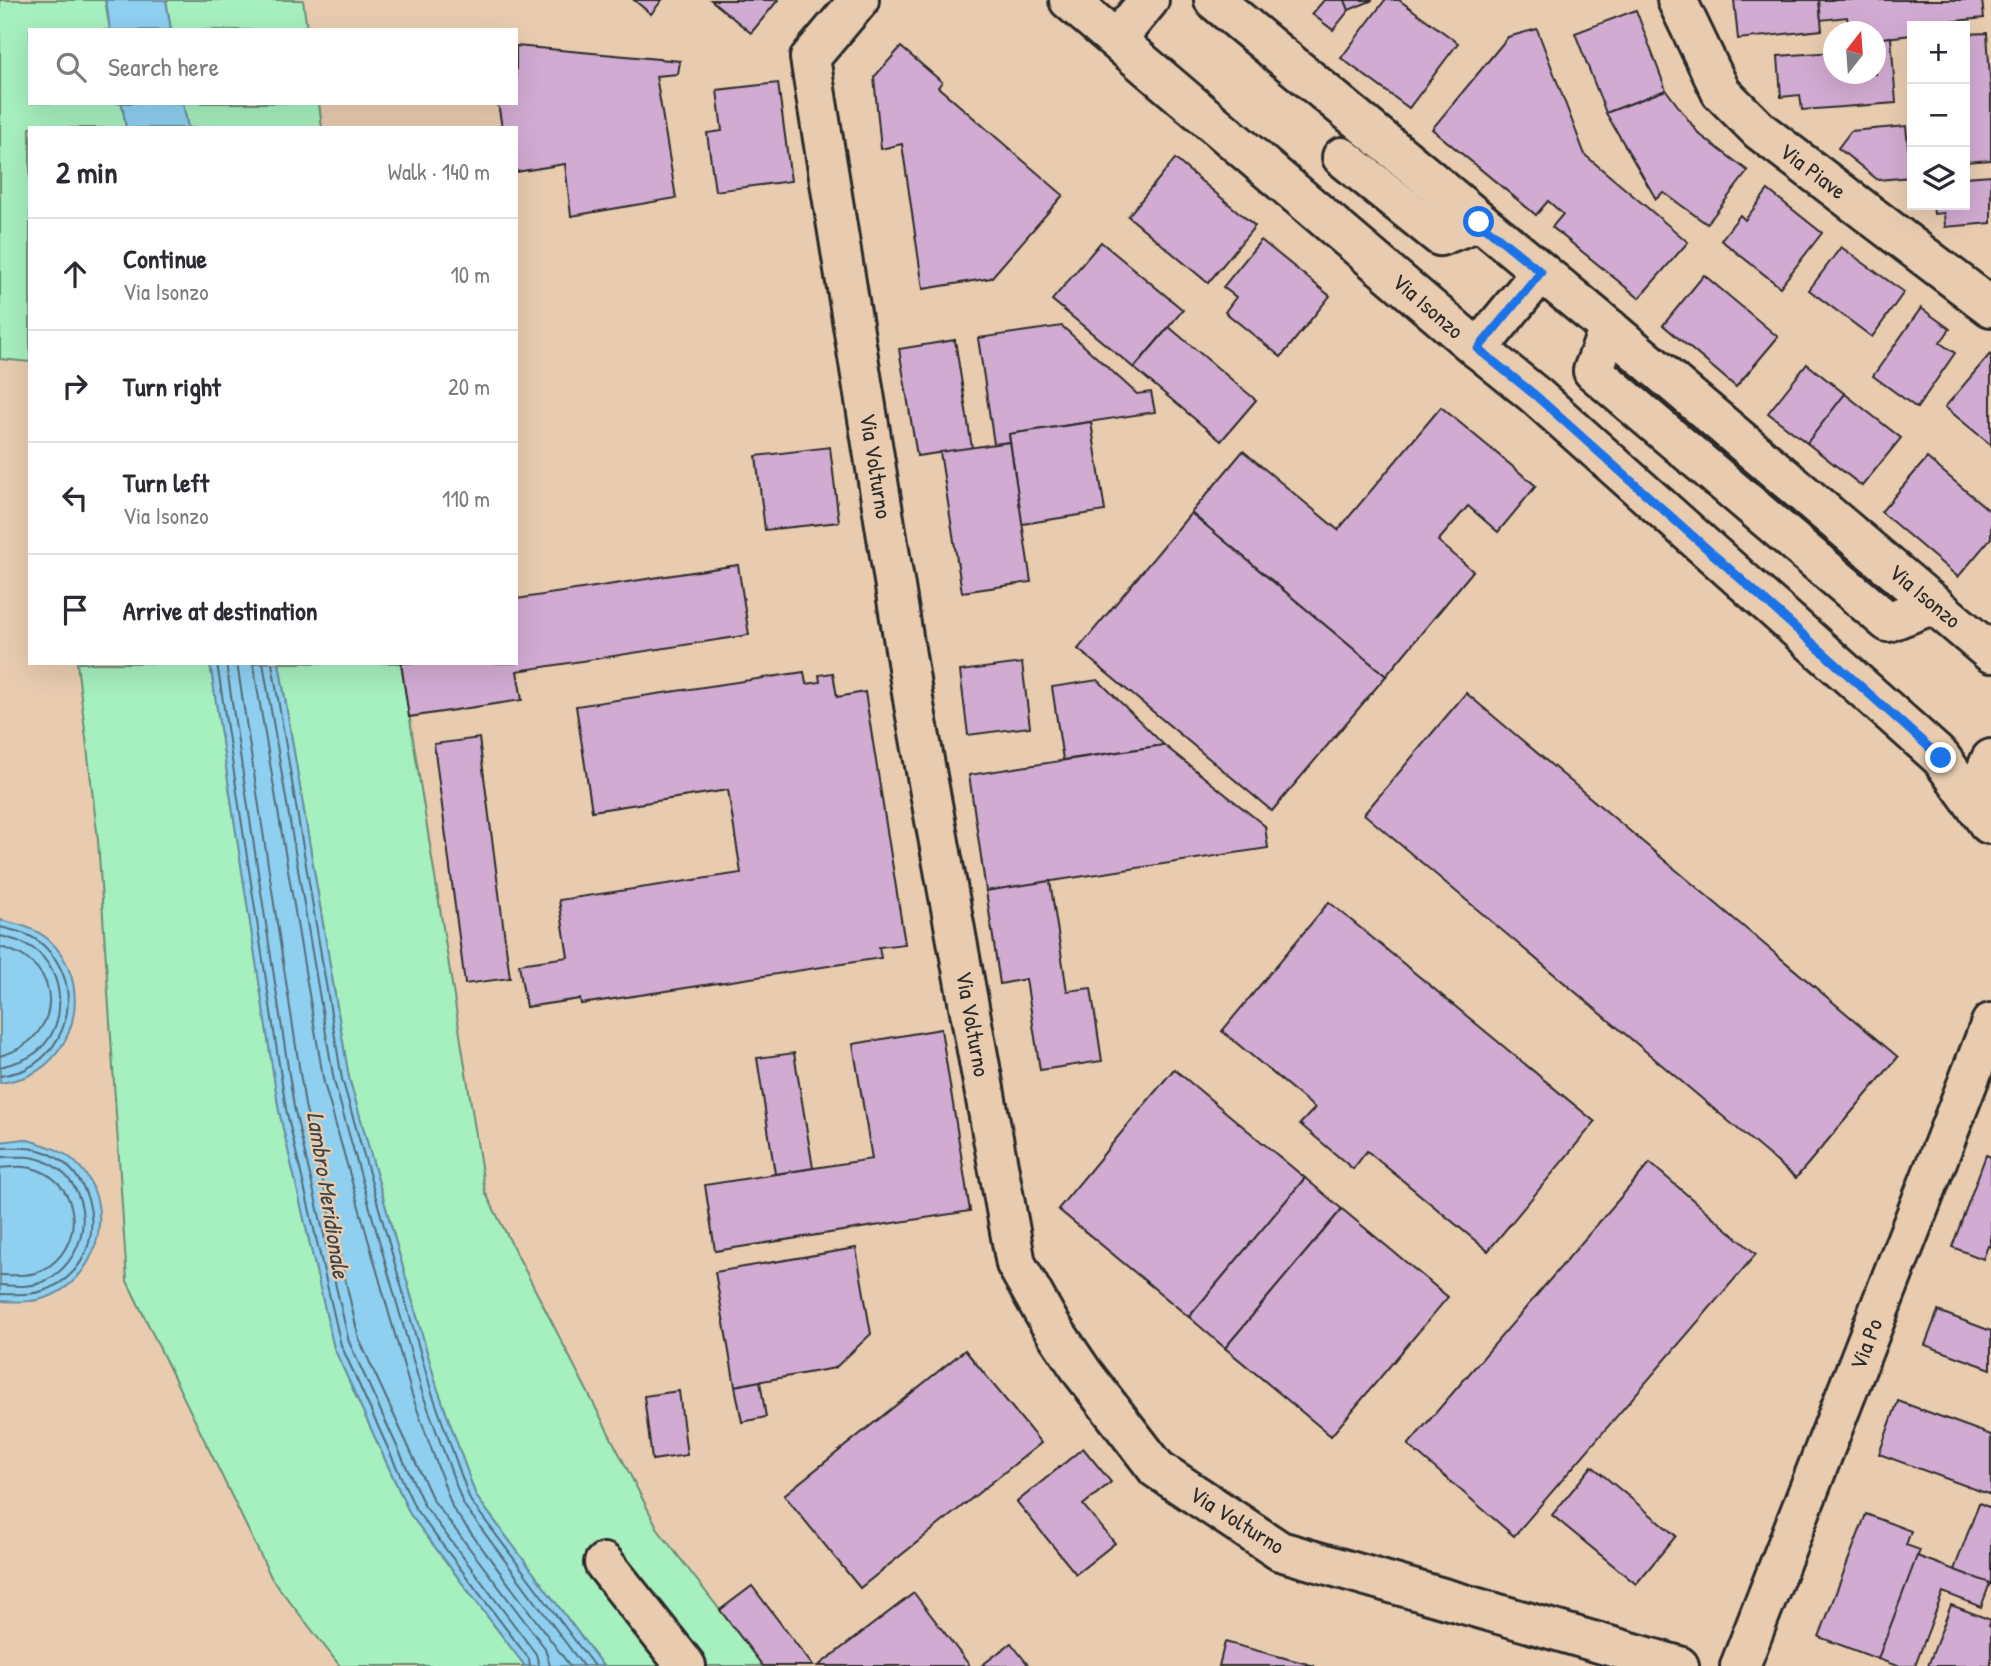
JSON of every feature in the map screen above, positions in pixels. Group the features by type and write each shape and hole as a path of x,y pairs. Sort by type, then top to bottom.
{"street":[{"name":"Via Volturno","path":"859,0 810,58 914,705 1016,1264 1063,1344 1157,1469 1280,1551 1679,1666"},
{"name":"Via Isonzo","path":"1069,0 1535,395 1941,758 1990,825"},
{"path":"1117,39 1149,0"},
{"name":"Via Isonzo","path":"1214,0 1609,328 1991,653"},
{"name":"Via Piave","path":"1677,0 1721,92 1760,131 1990,303"},
{"path":"1342,157 1440,236 1479,222"},
{"path":"1478,349 1541,272"},
{"path":"1990,825 1982,802 1982,780 1991,759"},
{"name":"Via Po","path":"1740,1666 1991,1023"},
{"path":"604,1563 686,1666"}],"green space":[{"path":"0,0 105,0 110,28 28,28 28,105 122,105 126,126 28,126 28,362 0,359"},
{"path":"166,0 303,0 307,28 171,28"},
{"path":"183,105 319,105 322,126 188,126"},
{"path":"77,665 210,665 279,1110 334,1348 410,1514 525,1666 340,1666 272,1579 127,1281 98,840"},
{"path":"279,665 401,665 485,1192 659,1531 763,1666 603,1666 476,1496 437,1387 349,1078"}],"water":[{"path":"106,0 166,0 171,28 110,28"},
{"path":"122,105 183,105 188,126 126,126"},
{"name":"Lambro Meridionale","path":"210,665 279,665 349,1078 437,1387 476,1496 603,1666 525,1666 410,1514 334,1348 279,1111"},
{"path":"0,920 32,929 49,940 62,956 71,974 75,994 69,1033 59,1050 46,1065 28,1076 2,1083 0,1083"},
{"path":"24,1139 62,1152 87,1176 99,1213 98,1233 93,1252 84,1269 70,1284 53,1295 40,1299 0,1301 0,1142"}],"building":[{"path":"634,0 662,0 651,14"},
{"path":"711,0 778,0 751,33"},
{"path":"1324,0 1345,0 1349,10 1333,30 1312,14"},
{"path":"1345,0 1373,0 1349,10"},
{"path":"1385,0 1399,0 1458,43 1409,108 1341,58"},
{"path":"1734,0 1819,0 1822,30 1738,39"},
{"path":"1819,0 1982,0 1984,18 1907,21 1907,36 1886,38 1886,21 1848,21 1847,17 1821,20"},
{"path":"1636,10 1666,90 1606,113 1575,33"},
{"path":"1537,29 1585,155 1688,242 1639,298 1552,227 1563,214 1548,201 1536,215 1432,129 1508,37"},
{"path":"1987,33 1991,92 1991,160 1970,162 1970,34"},
{"path":"1891,37 1896,103 1802,110 1800,95 1781,97 1778,56 1823,53 1823,84 1886,84 1886,38"},
{"path":"518,46 680,61 678,74 656,76 676,198 571,216 565,164 518,172 518,126 502,126 498,105 518,105"},
{"path":"901,47 942,82 938,87 1063,195 991,278 923,289 902,144 881,149 874,77"},
{"path":"778,83 791,181 715,191 707,133 722,131 717,90"},
{"path":"1666,90 1699,134 1748,171 1707,224 1663,192 1656,199 1606,113"},
{"path":"1906,126 1907,177 1878,180 1838,148 1851,131"},
{"path":"1175,159 1255,226 1208,283 1128,216"},
{"path":"1991,175 1991,223 1945,227 1944,213 1934,214 1934,210 1970,210 1970,177"},
{"path":"1768,190 1822,233 1780,287 1721,240 1740,215 1745,220"},
{"path":"1261,240 1330,296 1281,357 1225,312 1236,297 1223,287"},
{"path":"1101,242 1183,310 1134,368 1052,300"},
{"path":"1841,247 1904,292 1872,337 1809,290"},
{"path":"1704,275 1778,337 1736,387 1663,325"},
{"path":"1921,308 1950,329 1940,343 1955,353 1917,408 1873,376"},
{"path":"1062,326 1137,394 1151,392 1155,412 1009,434 1010,442 994,444 978,338"},
{"path":"1169,327 1256,400 1221,441 1134,368"},
{"path":"955,340 972,448 917,456 899,349"},
{"path":"1991,355 1991,445 1945,407"},
{"path":"1807,364 1845,394 1807,443 1768,413"},
{"path":"1845,394 1901,438 1862,486 1807,443"},
{"path":"1441,407 1536,486 1498,532 1468,506 1438,541 1473,571 1386,676 1191,513 1243,451 1338,530"},
{"path":"1091,422 1105,511 1022,524 1009,434"},
{"path":"1010,442 1031,582 962,592 940,452"},
{"path":"830,447 839,522 765,530 756,456"},
{"path":"1927,458 1991,512 1991,538 1958,577 1881,512"},
{"path":"1191,513 1386,676 1272,811 1078,649"},
{"path":"738,565 749,635 517,671 522,700 409,717 401,665 518,665 518,599"},
{"path":"1022,663 1030,727 968,735 960,671"},
{"path":"804,672 806,684 820,682 819,675 833,673 837,697 865,692 905,944 879,947 881,958 581,1004 580,999 526,1007 519,964 568,957 559,900 741,873 728,790 592,811 576,706"},
{"path":"1098,680 1164,745 1063,760 1052,687"},
{"path":"1466,693 1898,1057 1796,1178 1364,814"},
{"path":"479,738 510,978 465,984 434,744"},
{"path":"1164,745 1265,826 1268,848 986,891 969,775"},
{"path":"1050,881 1067,991 1091,988 1102,1061 1040,1070 1026,979 1000,984 986,891"},
{"path":"1329,902 1595,1122 1488,1251 1367,1151 1353,1169 1300,1124 1315,1108 1222,1031"},
{"path":"941,1029 970,1211 715,1251 705,1185 872,1159 853,1044"},
{"path":"794,1053 813,1168 775,1174 757,1058"},
{"path":"1174,1069 1305,1178 1189,1317 1058,1209"},
{"path":"1986,1155 1991,1157 1991,1247 1988,1246 1983,1259 1952,1247"},
{"path":"1650,1163 1756,1254 1514,1536 1408,1445"},
{"path":"1305,1178 1342,1209 1225,1348 1189,1317"},
{"path":"1342,1209 1448,1297 1331,1436 1225,1348"},
{"path":"856,1248 871,1334 835,1368 735,1386 715,1272"},
{"path":"1938,1311 1991,1331 1991,1369 1925,1345"},
{"path":"965,1350 1041,1443 860,1588 784,1495"},
{"path":"760,1381 766,1417 742,1422 735,1386"},
{"path":"679,1391 687,1455 652,1460 644,1396"},
{"path":"1898,1401 1991,1435 1991,1495 1879,1454"},
{"path":"1083,1448 1111,1482 1083,1505 1115,1543 1076,1574 1017,1502"},
{"path":"1592,1466 1676,1536 1636,1584 1552,1515"},
{"path":"1979,1503 1991,1508 1991,1584 1954,1570"},
{"path":"1866,1514 1911,1531 1906,1545 1920,1550 1878,1659 1819,1637"},
{"path":"1917,1556 1990,1583 1981,1607 1943,1592 1915,1666 1897,1666 1878,1659"},
{"path":"752,1586 813,1666 763,1666 720,1610"},
{"path":"914,1593 970,1666 818,1666"},
{"path":"1951,1605 1991,1620 1991,1666 1928,1666"},
{"path":"1225,1642 1315,1666 1219,1666"},
{"path":"1011,1643 1029,1666 981,1666"}],"route":[{"path":"1479,222 1541,272 1478,349 1535,395 1941,758"}]}
